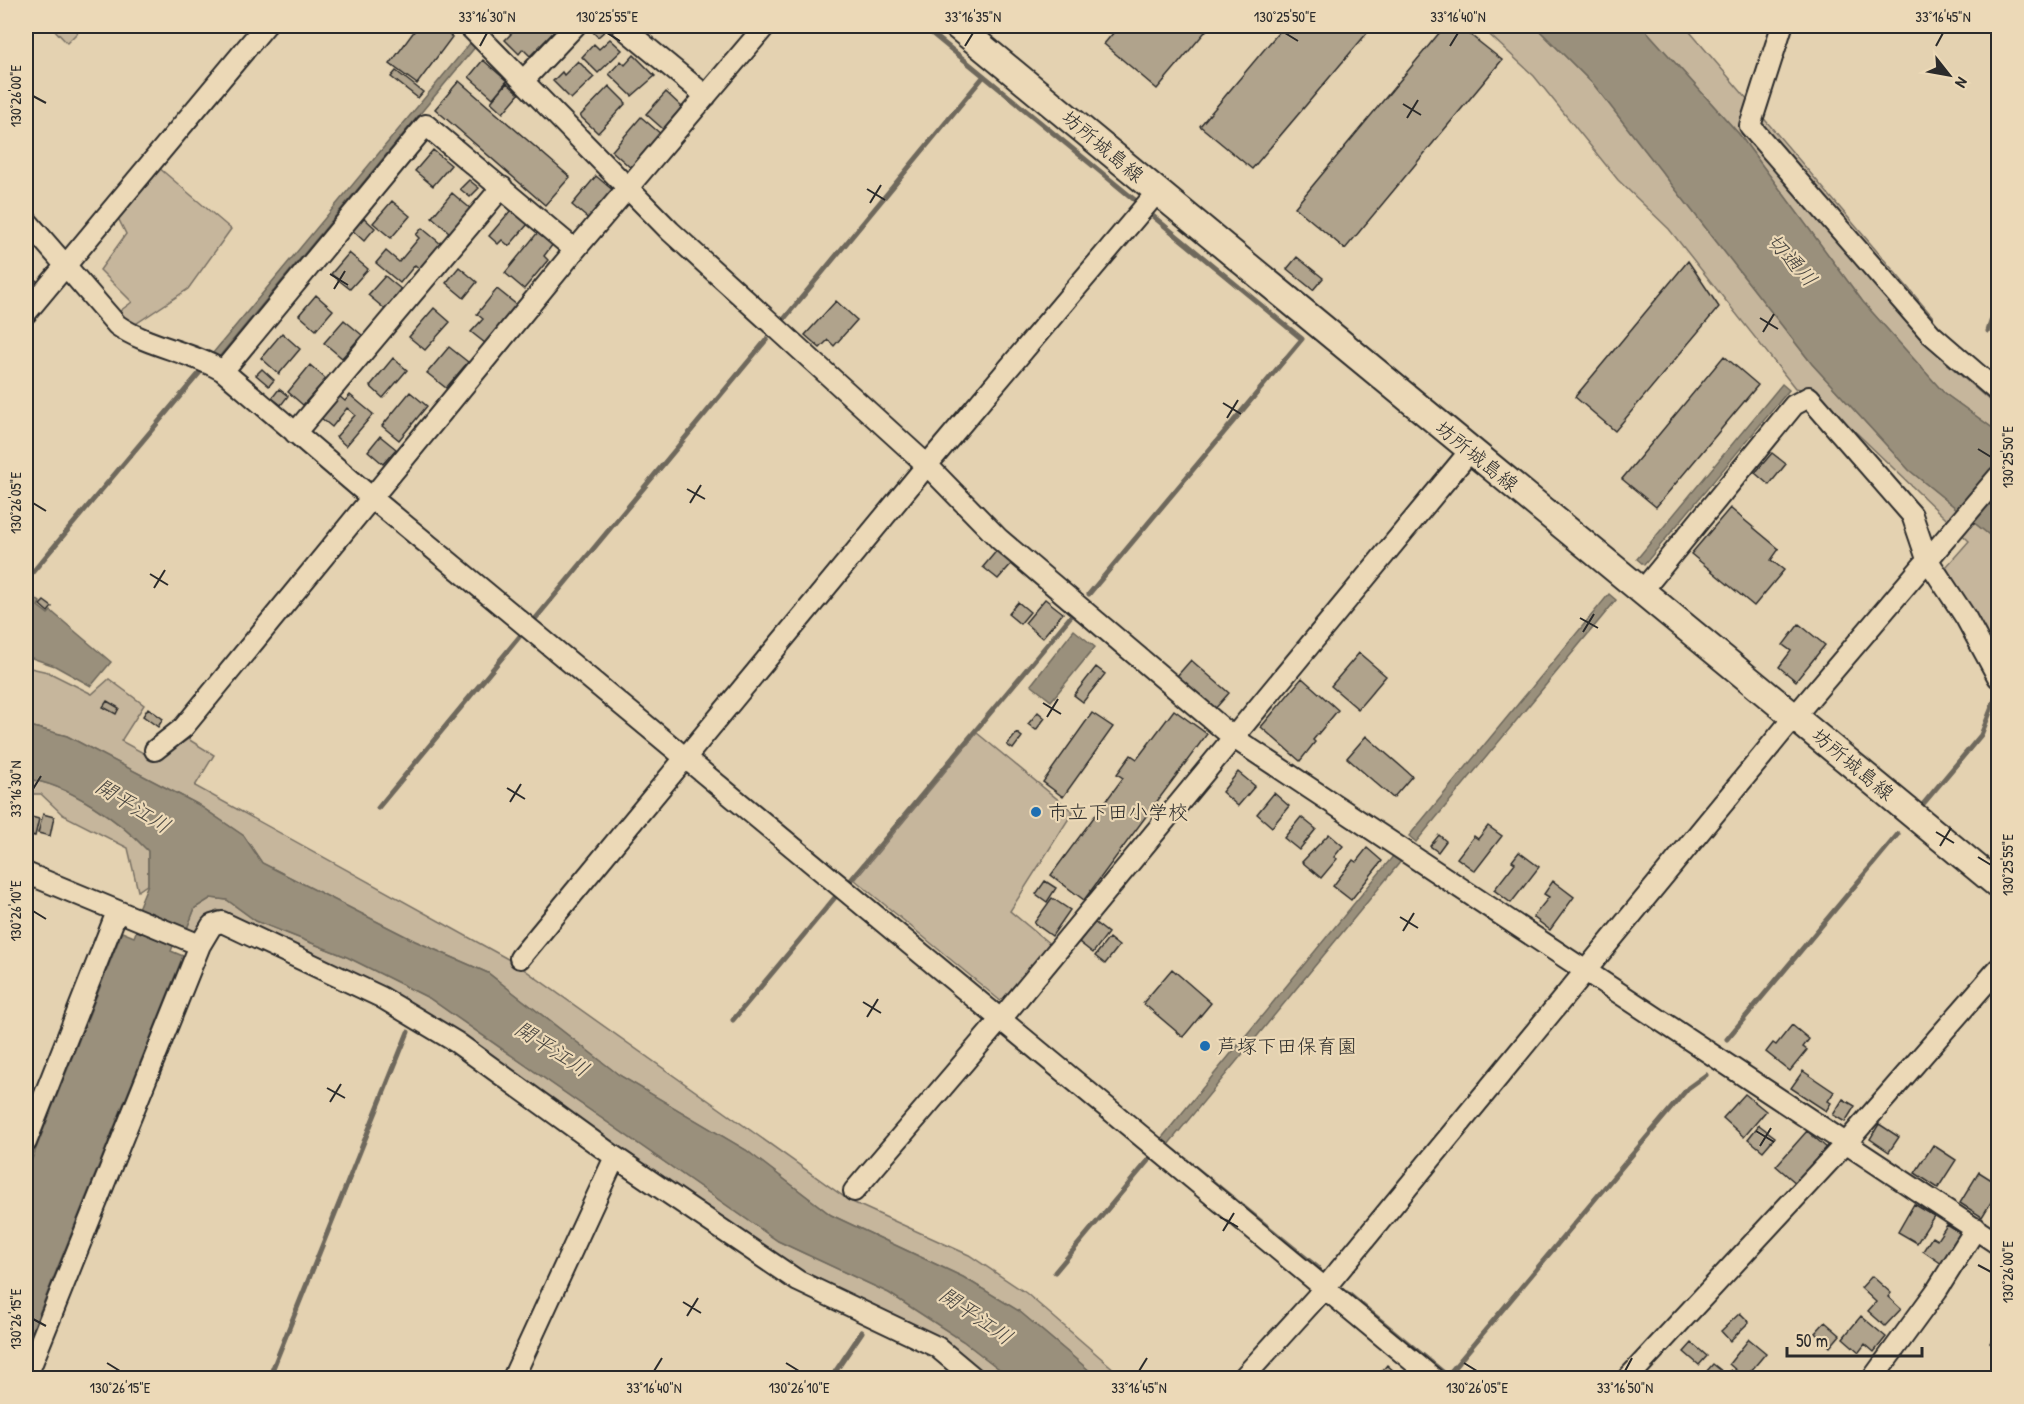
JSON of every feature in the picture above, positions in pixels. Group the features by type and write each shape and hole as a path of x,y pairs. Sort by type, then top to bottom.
{"main road":[{"name":"坊所城島線","path":"957,26 1998,885"}],"street":[{"path":"26,313 265,26"},
{"path":"469,26 629,189 770,323 927,465 999,539 1234,738 1588,970 1998,1244"},
{"path":"523,81 575,26"},
{"path":"621,26 706,96"},
{"path":"155,750 183,728 575,250 765,26"},
{"path":"1782,26 1750,126 1931,334 1998,392"},
{"path":"223,371 426,125 575,250"},
{"path":"295,434 502,188"},
{"path":"520,958 927,465 1158,191"},
{"path":"26,220 117,325 129,333 203,359 223,371 295,434 1433,1378"},
{"path":"1642,591 1794,405 1809,397 1912,515 1927,560 1966,618 1998,677"},
{"path":"854,1191 1000,1020 1470,451"},
{"path":"1243,1378 1324,1289 1795,716 1998,477"},
{"path":"26,873 196,944"},
{"path":"26,1142 122,914"},
{"path":"26,1378 196,944 212,925 222,921 381,997 456,1042 615,1157 798,1281 936,1347 974,1378"},
{"path":"1628,1378 1847,1142 1998,969"},
{"path":"513,1378 615,1157"},
{"path":"1873,1378 1937,1290 1976,1228"}],"shaded area":[{"path":"54,26 84,26 67,43 53,28"},
{"path":"1480,26 1535,26 1594,85 1812,364 1909,470 1998,542 1998,663 1946,567 1969,541 1813,391 1795,388 1669,229 1618,180 1534,76"},
{"path":"1642,26 1685,26 1933,317 1941,358 1998,408 1998,432 1944,393 1863,302 1739,134"},
{"path":"158,167 231,229 188,289 131,327 116,314 132,302 100,270 126,234 117,216"},
{"path":"26,667 48,672 92,694 109,679 144,705 121,741 156,760 188,739 214,755 195,786 515,963 850,1201 969,1255 1026,1293 1124,1378 1098,1378 1019,1311 963,1277 831,1215 746,1150 619,1075 488,973 415,941 262,863 244,836 197,804 67,736 26,725"},
{"path":"977,733 1073,812 1010,911 1051,945 1003,1003 855,880"},
{"path":"26,779 42,782 75,796 123,827 148,850 148,884 138,891 128,848 63,815 41,794 26,794"},
{"path":"211,898 227,900 256,921 347,957 429,998 778,1241 889,1293 963,1341 1011,1378 985,1378 938,1341 790,1268 417,1008 217,910 196,931 186,931 195,908"}],"water":[{"name":"切通川","path":"1535,26 1642,26 1739,134 1863,302 1944,393 1998,432 1998,542 1909,470 1812,364 1594,85"},
{"path":"471,42 476,46 218,358 213,353"},
{"path":"1782,384 1789,390 1644,565 1637,559"},
{"path":"1609,594 1616,600 1416,842 1409,836"},
{"path":"31,595 40,602 38,606 48,614 51,611 111,662 91,686 55,666 26,656 26,602"},
{"path":"1074,630 1095,647 1051,701 1031,685"},
{"name":"開平江川","path":"26,725 67,736 197,804 244,836 262,863 415,941 488,973 619,1075 746,1150 831,1215 963,1277 1019,1311 1098,1378 1011,1378 963,1341 889,1293 778,1241 429,998 347,957 256,921 227,900 211,898 195,908 186,931 180,929 171,951 183,956 26,1346 26,1174 122,932 134,937 143,914 137,911 148,884 148,851 123,828 92,805 58,788 26,779"},
{"path":"1394,855 1401,861 1167,1146 1160,1140"}],"building":[{"path":"418,26 436,26 452,37 417,84 390,64"},
{"path":"519,26 549,26 555,31 530,56 523,49 519,54 505,40"},
{"path":"593,26 608,28 598,37 590,29"},
{"path":"1119,26 1210,26 1157,89 1104,44"},
{"path":"1284,26 1373,26 1252,169 1200,126"},
{"path":"1445,26 1459,26 1502,60 1345,249 1295,207"},
{"path":"610,39 622,50 598,73 582,57 594,44 599,49"},
{"path":"634,55 655,76 632,96 609,74 621,61 625,65"},
{"path":"483,60 507,81 493,98 469,77"},
{"path":"578,61 594,77 571,99 553,81 562,72 564,75"},
{"path":"396,71 423,92 418,98 391,77"},
{"path":"459,81 570,177 545,205 435,109"},
{"path":"507,83 519,94 503,113 491,102"},
{"path":"609,86 626,103 598,133 580,116"},
{"path":"666,92 682,107 663,129 646,114"},
{"path":"641,117 662,135 632,169 612,151"},
{"path":"433,150 451,165 433,186 415,171"},
{"path":"596,176 615,192 591,221 572,205"},
{"path":"469,180 479,188 470,197 460,189"},
{"path":"452,193 471,209 450,233 432,217"},
{"path":"392,201 410,216 391,238 373,223"},
{"path":"511,210 528,224 509,246 502,240 498,244 489,236"},
{"path":"363,217 375,228 364,241 352,230"},
{"path":"422,228 441,244 420,269 415,265 400,283 376,263 386,251 399,262 419,238 416,235"},
{"path":"538,232 553,244 544,256 548,260 524,289 505,273"},
{"path":"349,253 368,269 350,289 331,274"},
{"path":"1297,257 1323,278 1313,290 1287,269"},
{"path":"1688,261 1719,307 1615,431 1575,397"},
{"path":"459,267 477,282 464,298 446,283"},
{"path":"26,271 38,282 26,296"},
{"path":"385,276 402,290 386,310 368,295"},
{"path":"497,289 517,305 485,343 471,332 483,319 477,314"},
{"path":"316,295 333,310 316,330 299,315"},
{"path":"836,301 857,320 834,346 828,340 820,348 805,335"},
{"path":"434,308 450,322 425,350 409,337"},
{"path":"344,320 362,335 342,358 324,343"},
{"path":"282,333 300,349 279,374 261,358"},
{"path":"449,347 468,362 446,388 427,373"},
{"path":"1724,356 1758,385 1656,507 1622,479"},
{"path":"393,358 407,370 383,398 370,386"},
{"path":"310,365 326,379 303,405 288,392"},
{"path":"262,369 274,380 269,386 256,375"},
{"path":"279,389 288,396 281,405 272,398"},
{"path":"410,392 427,406 399,440 382,426"},
{"path":"350,395 373,414 346,446 336,437 355,415 347,408 332,427 321,418 339,396 345,401"},
{"path":"380,436 396,449 383,464 368,451"},
{"path":"1772,453 1786,464 1769,485 1755,473"},
{"path":"1730,508 1779,549 1771,560 1784,570 1754,606 1691,554"},
{"path":"998,549 1013,562 998,579 983,567"},
{"path":"1045,599 1063,613 1042,638 1025,623"},
{"path":"44,601 52,607 48,612 40,605"},
{"path":"1018,602 1030,612 1020,624 1008,614"},
{"path":"1799,624 1825,645 1796,681 1779,667 1791,651 1783,645"},
{"path":"1359,653 1386,676 1358,709 1331,686"},
{"path":"1191,660 1229,693 1214,710 1177,676"},
{"path":"1096,667 1105,674 1083,702 1074,695"},
{"path":"1302,678 1338,710 1313,740 1315,742 1300,761 1261,727"},
{"path":"107,701 119,708 116,714 103,707"},
{"path":"148,708 163,719 158,727 143,716"},
{"path":"1174,710 1207,734 1084,900 1051,875 1123,778 1117,774 1131,755 1137,759"},
{"path":"1038,712 1045,718 1036,730 1028,724"},
{"path":"1092,713 1113,727 1063,797 1043,782"},
{"path":"1017,733 1022,737 1013,749 1007,745"},
{"path":"1366,736 1412,776 1393,798 1347,758"},
{"path":"1238,772 1255,786 1238,806 1222,792"},
{"path":"1274,793 1289,806 1272,827 1257,814"},
{"path":"43,814 54,817 50,836 38,833"},
{"path":"28,816 39,819 35,836 26,834"},
{"path":"1301,817 1316,829 1299,850 1284,838"},
{"path":"1488,826 1502,836 1475,871 1457,858 1474,836 1478,839"},
{"path":"1329,834 1343,846 1334,857 1337,859 1321,878 1302,862"},
{"path":"1439,835 1446,841 1438,852 1430,846"},
{"path":"1367,848 1382,861 1351,900 1333,886 1353,860 1356,862"},
{"path":"1519,852 1539,867 1511,903 1494,890 1515,863 1512,861"},
{"path":"1045,881 1056,888 1047,902 1036,894"},
{"path":"1553,881 1574,897 1550,930 1533,917 1549,897 1544,894"},
{"path":"1052,898 1070,910 1052,936 1034,923"},
{"path":"1094,922 1108,933 1093,953 1079,942"},
{"path":"1109,938 1119,946 1105,964 1095,956"},
{"path":"1172,969 1211,1003 1183,1037 1143,1003"},
{"path":"1792,1025 1809,1039 1803,1047 1807,1050 1790,1071 1766,1052 1773,1043 1776,1045"},
{"path":"1803,1071 1834,1092 1828,1101 1831,1103 1826,1111 1791,1088"},
{"path":"1745,1094 1766,1111 1744,1137 1723,1118"},
{"path":"1843,1099 1855,1106 1845,1122 1833,1115"},
{"path":"1879,1124 1899,1137 1889,1152 1870,1139"},
{"path":"1759,1125 1775,1137 1763,1151 1748,1139"},
{"path":"1807,1131 1827,1148 1797,1184 1776,1166"},
{"path":"1933,1145 1956,1160 1938,1188 1915,1173"},
{"path":"1979,1172 1998,1184 1998,1191 1982,1217 1960,1203"},
{"path":"1914,1204 1934,1216 1917,1243 1898,1232"},
{"path":"1947,1225 1961,1234 1942,1264 1923,1251 1932,1237 1937,1240"},
{"path":"1872,1276 1891,1293 1888,1297 1901,1309 1885,1326 1868,1311 1876,1302 1861,1288"},
{"path":"1740,1313 1749,1322 1730,1341 1721,1331"},
{"path":"1861,1316 1886,1337 1874,1352 1865,1344 1859,1352 1843,1338"},
{"path":"1825,1322 1840,1335 1830,1347 1815,1333"},
{"path":"1998,1330 1998,1349 1990,1343"},
{"path":"1749,1339 1766,1353 1745,1378 1729,1364"},
{"path":"1692,1343 1707,1356 1699,1365 1684,1352"},
{"path":"1713,1364 1727,1375 1731,1370 1741,1378 1712,1378 1705,1373"},
{"path":"1387,1365 1402,1378 1376,1378"}],"waterway":[{"path":"923,26 1136,201"},
{"path":"784,319 984,76"},
{"path":"1089,594 1302,339 1149,213"},
{"path":"1988,331 1998,300"},
{"path":"536,618 767,339"},
{"path":"26,580 202,370 199,368"},
{"path":"850,881 1071,616"},
{"path":"378,808 520,636"},
{"path":"1924,803 1981,735 1996,697"},
{"path":"1727,1039 1898,834"},
{"path":"733,1020 837,895"},
{"path":"269,1378 408,1032"},
{"path":"1447,1376 1688,1088 1706,1075"},
{"path":"1167,1145 1318,1268"},
{"path":"1055,1272 1152,1156"},
{"path":"1347,1293 1450,1378"},
{"path":"831,1378 862,1332"}],"place":[{"name":"市立下田小学校","path":"1036,812"},
{"name":"芦塚下田保育園","path":"1205,1046"}]}
